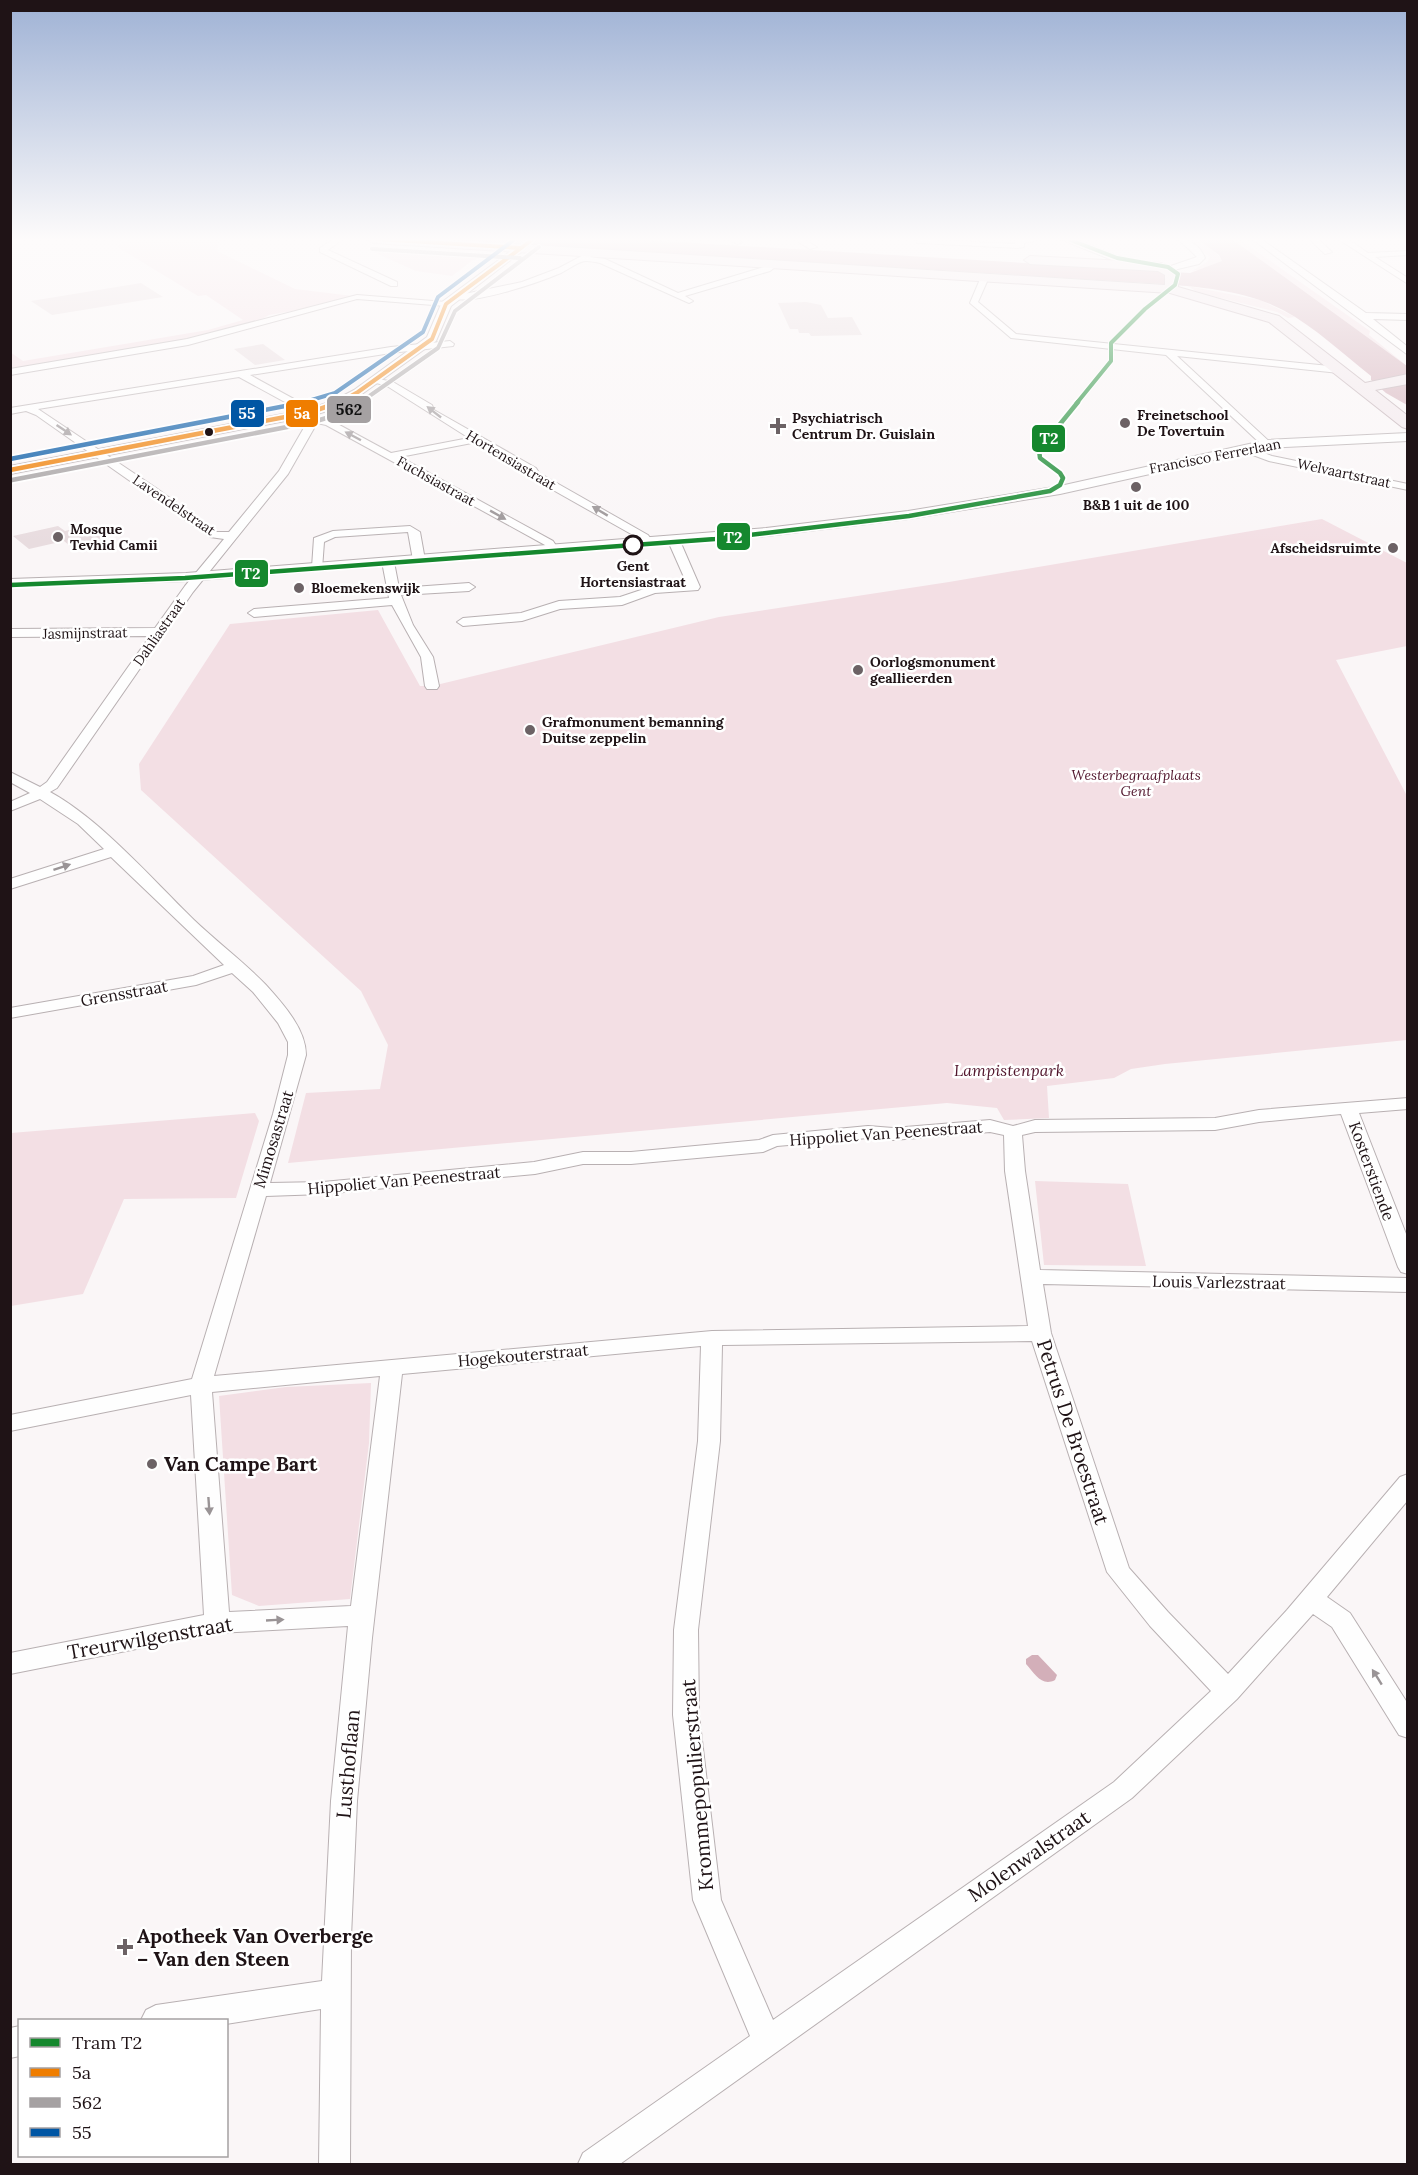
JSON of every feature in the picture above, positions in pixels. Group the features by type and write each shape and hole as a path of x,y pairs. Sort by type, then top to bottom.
{"main road":[{"path":"1301,340 1368,388 1407,424"},
{"path":"1368,388 1407,381"}],"street":[{"path":"10,372 195,340"},
{"path":"10,470 313,416 348,398 430,340"},
{"path":"1068,340 1340,370"},
{"path":"1392,340 1407,352"},
{"path":"10,411 391,350 450,344"},
{"path":"1168,352 1267,444"},
{"name":"Fuchsiastraat","path":"240,374 313,416 392,456 549,543 553,550"},
{"name":"Hortensiastraat","path":"374,381 390,384 532,470 534,475 644,537 648,543"},
{"name":"Lavendelstraat","path":"10,398 17,406 39,413 214,535 232,536"},
{"name":"Dahliastraat","path":"10,807 52,785 200,576 284,472 313,416"},
{"name":"Francisco Ferrerlaan","path":"10,584 200,576 674,541 841,524 1083,486 1131,473 1267,444 1407,437"},
{"path":"392,456 478,439"},
{"name":"Welvaartstraat","path":"1246,449 1269,458 1407,487"},
{"path":"318,567 318,540 333,534 410,529 414,532 419,560"},
{"path":"463,622 522,617 559,605 622,601 653,590 694,587 674,541"},
{"path":"388,562 395,596 407,625 427,657 432,686"},
{"path":"254,613 469,587"},
{"name":"Jasmijnstraat","path":"10,633 160,632"},
{"name":"Mimosastraat","path":"10,776 57,802 83,821 268,999 286,1022 297,1042 297,1055 282,1114 201,1385 217,1623"},
{"path":"10,884 114,851"},
{"name":"Grensstraat","path":"10,1013 196,980 235,967"},
{"name":"Hippoliet Van Peenestraat","path":"258,1190 323,1188 524,1169 555,1161 613,1156 631,1158 739,1149 763,1146 773,1141 868,1132 893,1134 990,1126 1013,1132 1053,1126 1215,1125 1259,1116 1407,1103"},
{"name":"Kosterstiende","path":"1348,1108 1407,1267"},
{"name":"Petrus De Broestraat","path":"1013,1132 1015,1171 1040,1332 1119,1572 1228,1691"},
{"name":"Louis Varlezstraat","path":"1031,1277 1407,1285"},
{"name":"Hogekouterstraat","path":"10,1424 201,1385 392,1366 712,1338 1040,1332"},
{"name":"Krommepopulierstraat","path":"712,1338 709,1441 698,1550 686,1630 686,1715 707,1900 767,2041"},
{"name":"Lusthoflaan","path":"335,2164 335,1993 344,1801 362,1615 392,1366"},
{"name":"Molenwalstraat","path":"594,2164 1123,1790 1228,1691 1310,1599 1407,1483"},
{"path":"1310,1599 1341,1620 1407,1727"},
{"name":"Treurwilgenstraat","path":"10,1664 217,1623 362,1615"},
{"path":"163,2019 335,1993"}],"green space":[{"path":"145,340 181,340 11,370 10,352 23,361"},
{"path":"1372,340 1376,340 1407,366"},
{"name":"Westerbegraafplaats Gent","path":"1322,519 1407,563 1407,646 1336,660 1407,796 1407,1040 1165,1064 1131,1069 1114,1078 1047,1086 1049,1118 1004,1120 997,1108 947,1103 288,1163 306,1093 380,1089 388,1045 361,991 141,790 139,764 230,624 378,610 420,686 432,686 719,617 949,582"},
{"path":"255,1113 259,1121 236,1198 124,1199 83,1294 11,1306 11,1133"},
{"path":"1035,1181 1128,1184 1146,1266 1044,1265"},
{"path":"371,1383 369,1443 350,1599 259,1606 232,1595 219,1396 286,1387"}],"shaded area":[{"path":"1327,340 1372,340 1407,366 1407,405 1386,393 1371,380 1371,376"},
{"path":"1032,1655 1038,1655 1057,1675 1055,1680 1042,1681 1036,1675 1026,1664 1026,1659"}],"building":[{"path":"263,344 285,360 255,365 234,349"},
{"name":"Mosque Tevhid Camii","path":"89,525 106,537 70,546 64,541 29,549 13,536 58,526 65,531"}],"tram line":[{"name":"T2","path":"10,585 185,578 715,539 909,516 1050,491 1060,485 1063,478 1060,473 1040,458 1039,450 1111,361 1111,343 1114,340"}],"transit line":[{"name":"55","path":"10,459 308,402 335,393 352,383 411,340"},
{"name":"5a","path":"10,470 311,412 339,403 358,392 430,340"},
{"name":"562","path":"12,480 313,422 343,413 438,348 441,340"}],"place":[{"name":"Freinetschool De Tovertuin","path":"1125,423"},
{"name":"Psychiatrisch Centrum Dr. Guislain","path":"778,426"},
{"name":"B&B 1 uit de 100","path":"1136,487"},
{"name":"Mosque Tevhid Camii","path":"58,537"},
{"name":"Gent Hortensiastraat","path":"633,545"},
{"name":"Afscheidsruimte","path":"1393,548"},
{"name":"Bloemekenswijk","path":"299,588"},
{"name":"Oorlogsmonument geallieerden","path":"858,670"},
{"name":"Grafmonument bemanning Duitse zeppelin","path":"530,730"},
{"name":"Van Campe Bart","path":"152,1464"},
{"name":"Apotheek Van Overberge – Van den Steen","path":"125,1947"}],"park label":[{"name":"Lampistenpark","path":"1009,1070"}]}
